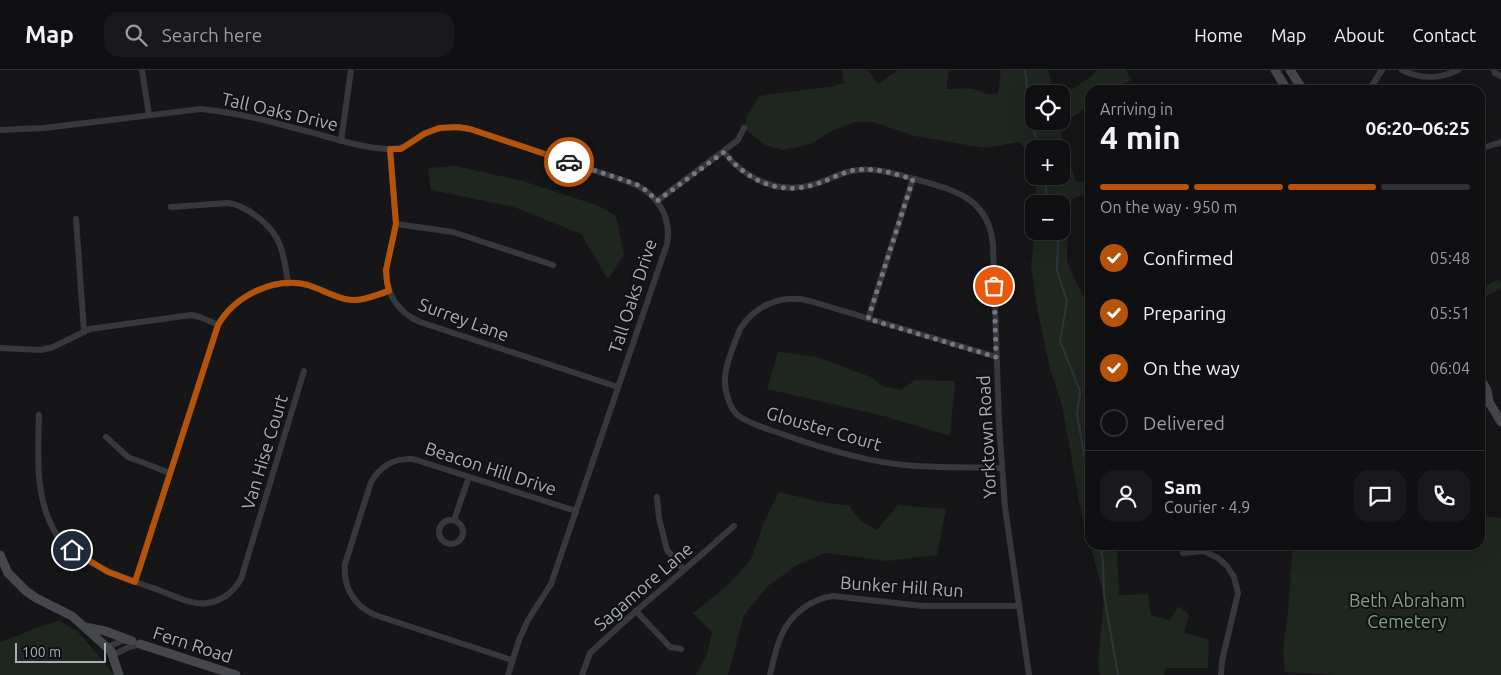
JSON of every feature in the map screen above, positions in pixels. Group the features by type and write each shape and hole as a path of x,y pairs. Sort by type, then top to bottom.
{"street":[{"path":"142,70 149,115"},
{"path":"340,141 351,70"},
{"path":"1275,70 1284,85"},
{"path":"1290,70 1300,85"},
{"path":"1372,85 1382,70"},
{"path":"1402,70 1414,75 1432,77 1444,76 1458,70"},
{"path":"1494,70 1495,73 1501,76"},
{"name":"Tall Oaks Drive","path":"0,130 44,128 201,109 245,115 366,148 401,149 424,134 439,128 464,128 629,182 646,190 657,201 667,222 667,244 551,584 528,620 508,675"},
{"path":"657,201 724,152 738,140 744,128"},
{"path":"1485,147 1501,142"},
{"path":"39,415 38,476 49,519 56,534 62,543 82,557 108,572 135,582 218,325 229,310 250,294 266,287 288,284 307,285 351,300 362,299 389,291 386,270 396,224 390,149"},
{"name":"Yorktown Road","path":"724,152 751,177 767,184 783,187 808,186 842,173 859,170 885,171 961,194 976,205 986,221 991,232 993,245 996,357 1005,507 1029,675"},
{"path":"868,319 913,179"},
{"path":"171,208 228,203 240,206 255,215 275,235 280,244 285,261 288,284"},
{"path":"76,219 84,332"},
{"path":"396,224 453,232 553,265"},
{"name":"Surrey Lane","path":"389,291 402,310 420,322 618,387"},
{"name":"Glouster Court","path":"996,357 798,299 779,300 756,310 747,319 740,329 726,366 724,378 725,388 732,408 739,416 760,427 831,450 903,465 1002,468"},
{"path":"0,348 41,350 53,347 90,329 191,314 218,325"},
{"name":"Van Hise Court","path":"135,582 199,604 208,604 219,600 228,595 238,584 304,371"},
{"path":"1485,387 1489,402 1501,422"},
{"path":"1485,400 1489,402"},
{"path":"106,437 128,456 170,473"},
{"name":"Beacon Hill Drive","path":"512,660 371,613 355,601 346,584 344,574 346,560 369,488 378,471 385,466 396,460 413,459 576,511"},
{"path":"454,520 469,477"},
{"path":"657,497 659,518 667,550 684,570"},
{"name":"Sagamore Lane","path":"582,675 590,653 734,526"},
{"path":"1183,553 1204,551 1218,558 1227,566 1234,577 1238,593 1222,660 1221,675"},
{"path":"0,555 4,574 26,592 72,616 85,627 110,651 119,675"},
{"name":"Bunker Hill Run","path":"770,675 777,646 787,624 801,610 824,597 833,596 923,606 1018,606"},
{"path":"636,611 670,647 681,649"},
{"path":"85,627 136,642"},
{"name":"Fern Road","path":"110,651 128,647 136,642 236,675"}],"green space":[{"path":"842,70 868,70 878,84 898,70 949,70 947,89 973,89 991,94 998,93 1001,70 1048,70 1052,85 1025,85 1025,130 1061,130 1063,140 1025,140 1025,149 1020,142 985,148 914,136 874,122 854,122 830,132 811,144 783,150 765,145 744,128 747,116 759,96 835,86 844,83"},
{"path":"1098,70 1126,70 1132,80 1122,85 1085,85 1085,108 1070,119 1070,89 1089,78"},
{"path":"1070,162 1076,181 1085,182 1085,194 1073,199 1070,206 1070,195 1036,195 1036,185 1070,185"},
{"path":"456,166 523,181 599,206 616,216 624,255 608,279 581,234 514,207 431,190 428,168"},
{"path":"1034,240 1067,240 1067,261 1085,298 1085,528 1062,405 1050,369 1038,312 1031,266"},
{"path":"1498,279 1501,283 1501,288 1487,296 1485,286"},
{"path":"778,352 817,357 871,377 882,386 901,390 915,380 955,381 950,436 884,416 767,389"},
{"path":"779,492 816,501 849,506 861,521 877,530 898,505 946,509 937,555 887,561 825,553 797,565 768,586 744,615 728,675 696,675 706,657 712,632 693,613 728,585 751,559 764,522"},
{"name":"Beth Abraham Cemetery","path":"1485,516 1501,518 1501,675 1335,675 1285,672 1283,650 1293,550 1485,550"},
{"path":"1091,550 1117,550 1119,595 1148,594 1151,615 1170,620 1178,606 1189,614 1184,633 1209,639 1208,668 1165,668 1164,675 1100,675 1098,664 1104,595"},
{"path":"60,621 78,632 115,675 0,675 0,642"}],"waterway":[{"path":"1025,70 1029,106 1036,140"},
{"path":"1046,185 1046,195"},
{"path":"1058,240 1057,271 1067,301 1060,341 1080,391 1077,415 1085,460"},
{"path":"1101,550 1104,595 1118,675"}],"way so far":[{"path":"569,162 636,184 650,193 657,201 724,152 744,173 759,181 775,186 791,188 808,186 842,173 868,169 885,171 913,179 868,319 996,357 994,286"}],"route":[{"path":"72,550 108,572 135,582 218,325 229,310 242,298 266,287 293,283 307,285 351,300 362,299 389,291 386,270 396,224 390,149 401,149 424,134 439,128 458,127 470,129 569,162"}]}
